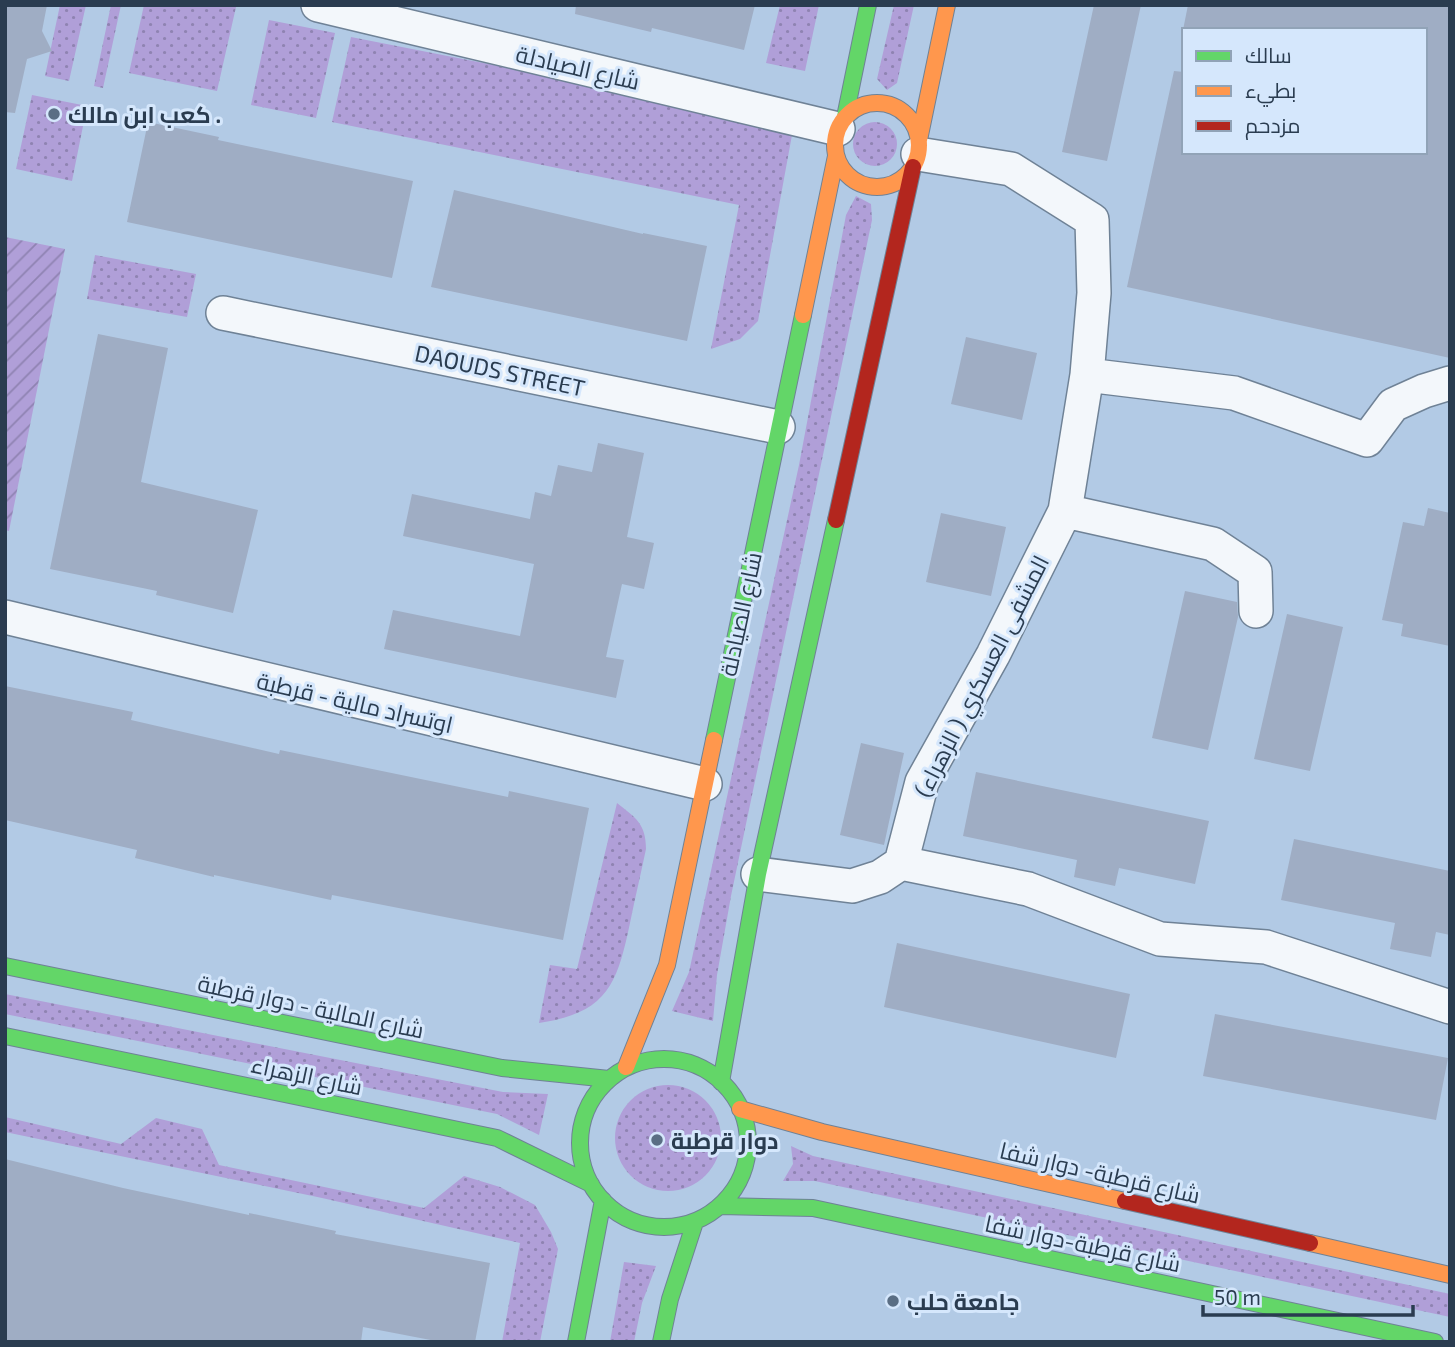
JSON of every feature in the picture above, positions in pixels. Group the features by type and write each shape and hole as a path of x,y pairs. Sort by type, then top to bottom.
{"main road":[{"name":"شارع الصيادلة","path":"626,1067 667,965 868,5"},
{"path":"721,1082 758,874 947,5"},
{"path":"869,103 882,103 896,107 907,115 915,126 916,153 904,177 878,187 864,185 852,179 842,169 840,134 856,108 869,103"},
{"name":"شارع المالية - دوار قرطبة","path":"5,966 502,1069 609,1079"},
{"name":"شارع الزهراء","path":"5,1036 497,1138 591,1184"},
{"path":"659,1059 692,1064 721,1082 740,1108 748,1134 746,1161 737,1185 720,1206 695,1222 671,1228 646,1226 622,1217 603,1200 591,1184 580,1157 581,1128 590,1101 609,1079 626,1067 659,1059"},
{"name":"شارع قرطبة- دوار شفا","path":"740,1108 822,1132 1450,1275"},
{"path":"576,1342 603,1200"},
{"name":"شارع قرطبة-دوار شفا","path":"720,1206 813,1208 1435,1342"},
{"path":"661,1342 670,1299 695,1222"}],"street":[{"name":"شارع الصيادلة","path":"318,5 840,134"},
{"name":"المشفى العسكري ( الزهراء)","path":"901,863 922,782 993,654 1065,511 1087,375 1094,293 1092,220 1011,169 916,153"},
{"name":"DAOUDS STREET","path":"223,313 778,426"},
{"path":"1087,375 1234,393 1367,440 1393,405 1450,383"},
{"path":"1065,511 1213,544 1255,572 1256,611"},
{"name":"اوتسراد مالية - قرطبة","path":"5,617 705,784"},
{"path":"758,874 852,886 880,877 901,863 1028,889 1160,939 1266,947 1450,1007"}],"shaded area":[{"path":"60,5 86,5 69,81 45,76"},
{"path":"111,5 121,5 103,88 94,86"},
{"path":"144,5 236,7 217,91 129,73"},
{"path":"780,5 819,5 805,71 766,63"},
{"path":"894,5 914,5 897,83 887,90 877,79"},
{"path":"269,20 335,33 316,118 251,105"},
{"path":"351,37 794,124 758,321 740,339 711,349 739,205 332,122"},
{"path":"32,95 87,106 72,181 16,169"},
{"path":"875,122 884,123 891,128 896,135 896,153 891,160 884,165 875,166 866,165 859,160 854,153 853,144 854,135 859,128 866,123"},
{"path":"856,196 871,204 872,220 731,896 717,975 713,1021 672,1011 689,972 799,465 846,215"},
{"path":"5,237 65,249 9,531 5,530"},
{"path":"95,255 196,274 187,317 87,299"},
{"path":"617,803 639,822 646,840 620,963 605,992 594,1003 580,1012 539,1023 550,965 577,969"},
{"path":"5,994 503,1092 548,1094 539,1135 497,1114 5,1014"},
{"path":"668,1085 688,1089 706,1100 717,1118 721,1138 717,1158 706,1176 688,1187 668,1191 648,1187 630,1176 619,1158 615,1138 619,1118 630,1100 648,1089"},
{"path":"5,1117 121,1144 156,1118 202,1129 219,1165 424,1208 464,1176 500,1187 535,1205 558,1249 540,1342 502,1342 520,1243 322,1198 5,1132"},
{"path":"791,1146 813,1156 1450,1294 1450,1317 815,1181 783,1181 793,1164"},
{"path":"624,1262 656,1266 642,1303 634,1342 610,1342"}],"building":[{"path":"5,5 47,5 42,31 52,51 27,59 15,113 5,112"},
{"path":"576,5 755,5 744,50 652,28 651,32 575,14"},
{"path":"1094,5 1141,5 1107,161 1062,152"},
{"path":"1188,5 1450,5 1450,358 1127,287 1174,71 1182,72 1182,154 1427,154 1427,28 1183,28"},
{"path":"148,122 219,137 218,140 413,181 392,278 127,222"},
{"path":"454,190 643,234 707,246 687,341 431,287"},
{"path":"98,334 168,348 141,482 258,510 233,613 156,595 157,591 50,569"},
{"path":"966,337 1037,353 1022,420 951,404"},
{"path":"598,443 644,453 627,537 654,543 644,589 622,584 606,657 624,660 616,698 384,649 393,610 520,636 534,564 403,536 412,494 530,519 535,492 551,496 558,465 592,472"},
{"path":"1428,508 1450,513 1450,646 1401,636 1403,624 1382,620 1403,522 1424,526"},
{"path":"941,513 1006,527 991,596 926,582"},
{"path":"1185,591 1237,602 1238,617 1208,750 1152,738"},
{"path":"1287,614 1343,627 1310,771 1254,759"},
{"path":"5,686 133,712 131,720 279,754 280,750 508,797 509,791 589,808 563,940 332,895 331,900 214,877 135,858 137,850 5,820"},
{"path":"861,743 904,753 884,845 840,835"},
{"path":"976,772 1209,821 1195,884 1119,868 1115,886 1074,877 1077,860 963,836"},
{"path":"1294,839 1450,871 1450,935 1436,932 1431,957 1390,949 1395,923 1281,900"},
{"path":"897,943 1130,994 1116,1058 884,1007"},
{"path":"1215,1014 1448,1058 1436,1120 1203,1076"},
{"path":"5,1159 123,1188 336,1231 335,1234 490,1263 475,1342 441,1342 363,1327 361,1342 5,1342"}],"traffic: fast":[{"path":"845,117 868,5"},
{"path":"714,740 803,315"},
{"path":"721,1082 758,874 836,520"},
{"path":"5,966 502,1068 609,1079"},
{"path":"5,1036 497,1138 591,1184"},
{"path":"664,1059 696,1066 723,1084 741,1111 748,1143 741,1175 723,1202 696,1220 664,1227 632,1220 605,1202 587,1175 580,1143 587,1111 605,1084 632,1066 664,1059"},
{"path":"576,1342 603,1200"},
{"path":"720,1206 813,1208 1435,1342"},
{"path":"661,1342 670,1299 695,1222"}],"traffic: slow":[{"path":"919,140 947,5"},
{"path":"877,103 893,106 907,115 916,129 919,145 916,161 907,175 893,184 877,187 861,184 847,175 838,161 835,145 838,129 847,115 861,106 877,103"},
{"path":"803,315 836,156"},
{"path":"626,1067 667,965 714,740"},
{"path":"740,1109 822,1132 1125,1201"},
{"path":"1310,1243 1450,1275"}],"traffic: jam":[{"path":"836,520 913,167"},
{"path":"1125,1201 1310,1243"}],"place":[{"name":"كعب ابن مالك .","path":"54,114"},
{"name":"دوار قرطبة","path":"657,1140"},
{"name":"جامعة حلب","path":"893,1301"}]}
